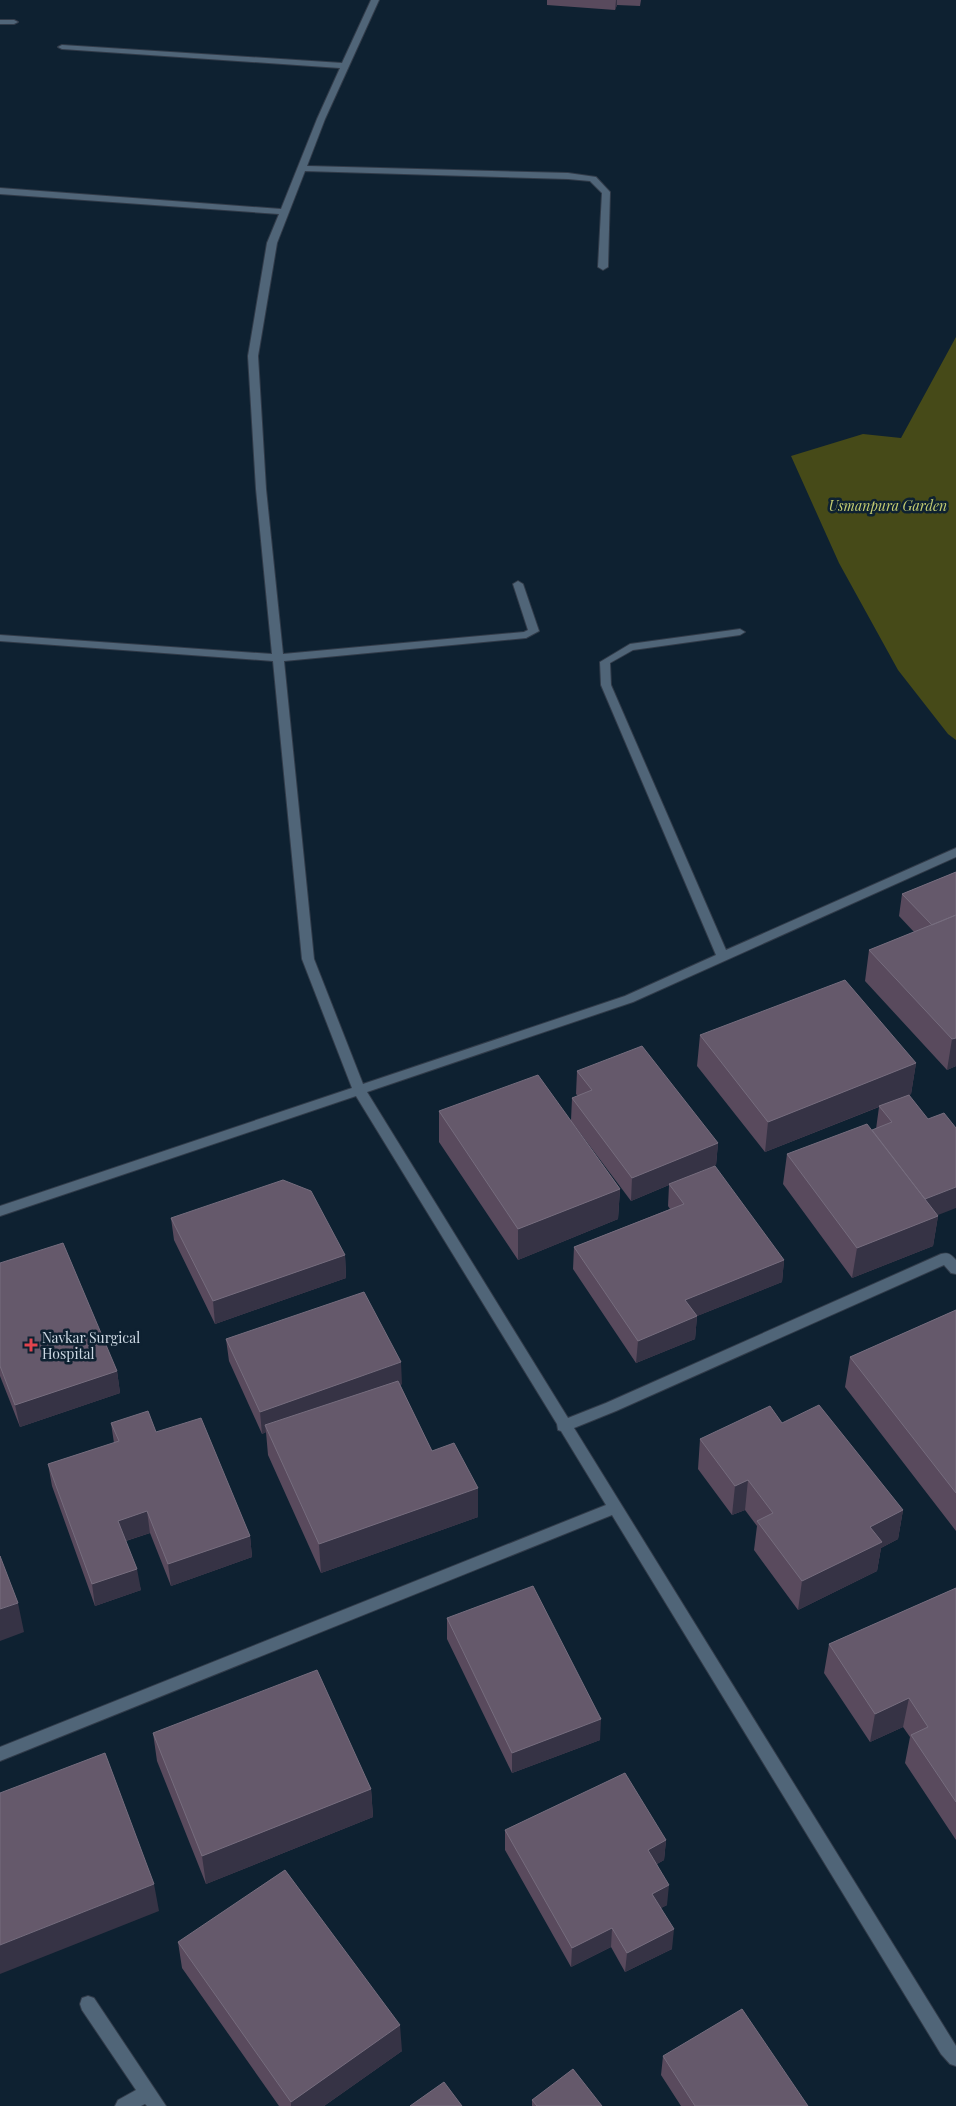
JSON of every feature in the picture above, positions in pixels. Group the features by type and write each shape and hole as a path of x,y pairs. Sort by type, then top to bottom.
{"street":[{"path":"375,0 345,66 272,243 253,356 261,489 308,959 358,1090 942,2040 956,2058"},
{"path":"0,22 14,22"},
{"path":"62,46 345,66"},
{"path":"302,168 568,176 593,179 606,192 602,267"},
{"path":"0,191 284,212"},
{"path":"0,638 278,658 526,636 534,631 518,584"},
{"path":"723,957 606,685 605,662 630,647 740,632"},
{"path":"0,1211 629,999 956,852"},
{"path":"563,1426 612,1407 951,1255 956,1269"},
{"path":"0,1754 615,1508"},
{"path":"88,2004 152,2100 124,2106"}],"green space":[{"name":"Usmanpura Garden","path":"956,337 956,740 948,734 898,670 839,563 791,456 863,434 901,438"}],"building":[{"path":"956,872 956,915 932,925 902,894"},
{"path":"956,915 956,1038 952,1039 869,950"},
{"path":"845,980 916,1063 768,1122 700,1035"},
{"path":"642,1046 718,1143 632,1178 572,1098 592,1090 577,1071"},
{"path":"538,1075 620,1189 518,1229 439,1111"},
{"path":"909,1095 928,1119 944,1113 956,1128 956,1187 925,1199 872,1130 892,1122 879,1106"},
{"path":"867,1124 938,1216 857,1248 787,1154"},
{"path":"715,1166 784,1260 685,1300 697,1316 638,1341 574,1247 684,1204 669,1184"},
{"path":"283,1180 311,1191 345,1255 213,1301 171,1218"},
{"path":"63,1243 117,1371 15,1405 0,1366 0,1263"},
{"path":"364,1292 401,1362 260,1412 226,1339"},
{"path":"956,1310 956,1493 850,1357"},
{"path":"398,1381 432,1451 454,1443 478,1488 319,1544 265,1425"},
{"path":"819,1405 903,1510 870,1527 882,1542 802,1581 757,1521 773,1513 748,1480 735,1486 700,1439 770,1406 782,1423"},
{"path":"148,1411 156,1432 201,1418 250,1536 168,1564 147,1511 118,1521 137,1569 92,1584 48,1464 119,1441 111,1423"},
{"path":"0,1556 18,1603 0,1609"},
{"path":"533,1586 601,1719 512,1753 447,1618"},
{"path":"956,1588 956,1802 911,1735 928,1727 909,1698 875,1714 829,1644"},
{"path":"317,1670 371,1789 202,1856 153,1733"},
{"path":"105,1753 154,1884 0,1945 0,1793"},
{"path":"625,1773 666,1840 648,1850 669,1885 652,1894 674,1929 627,1953 612,1928 572,1948 505,1830"},
{"path":"285,1870 400,2025 291,2102 178,1942"},
{"path":"742,2009 808,2106 695,2106 663,2056"},
{"path":"573,2069 602,2106 537,2106 532,2100"},
{"path":"444,2082 462,2106 410,2106"}],"place":[{"name":"Navkar Surgical Hospital","path":"31,1345"}]}
